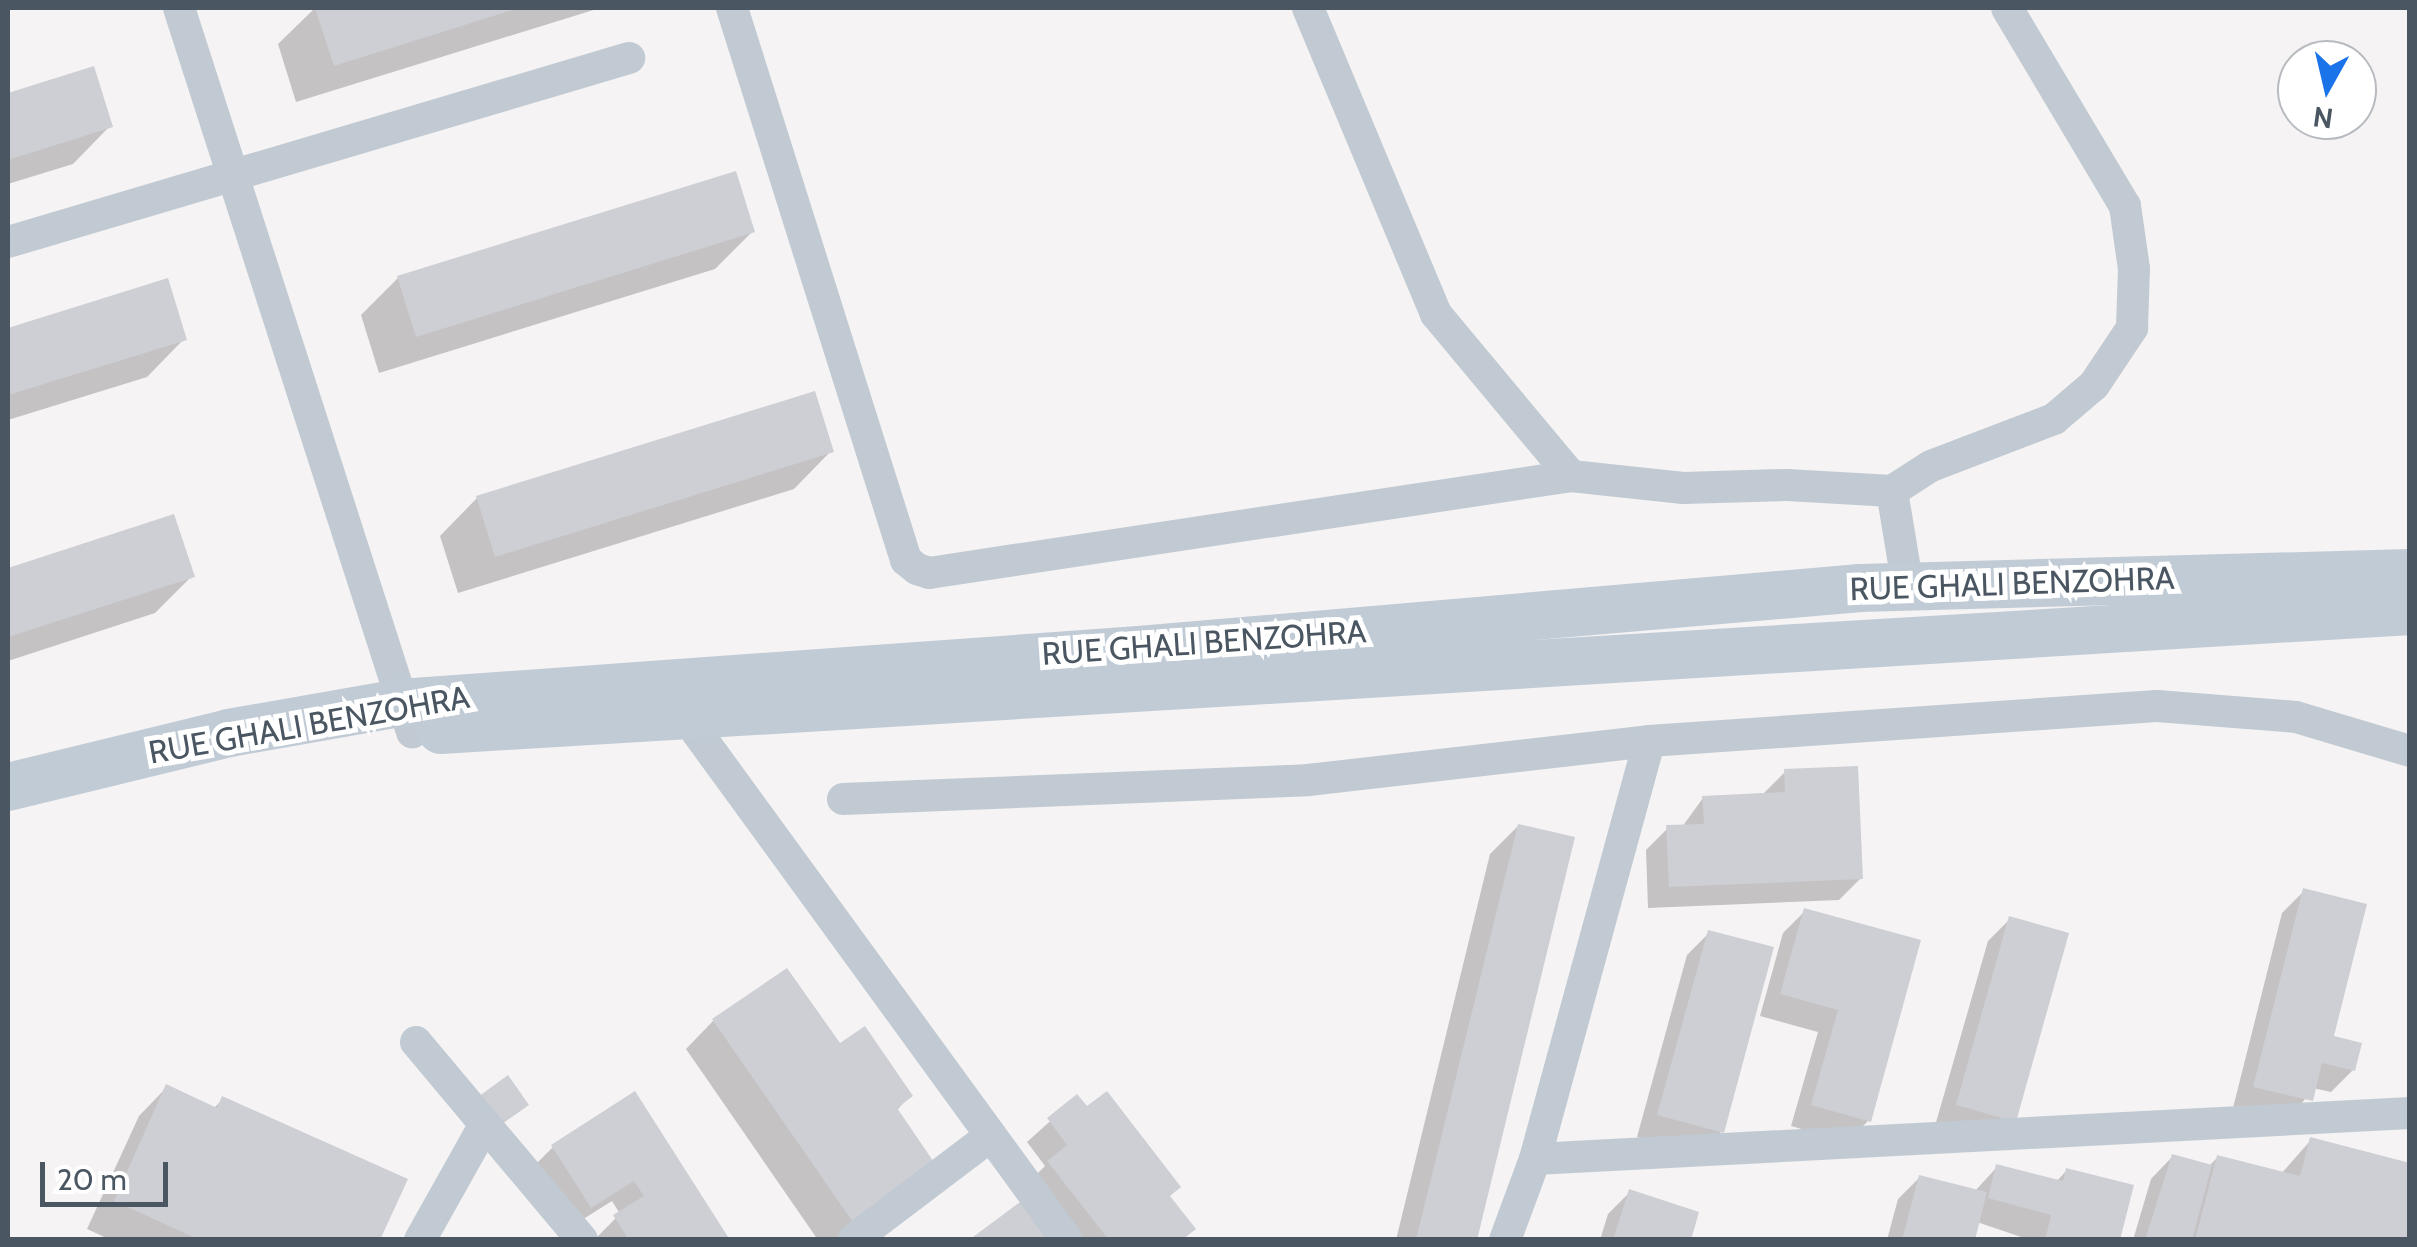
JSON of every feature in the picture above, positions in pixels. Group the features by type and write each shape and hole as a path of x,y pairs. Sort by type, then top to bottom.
{"main road":[{"name":"RUE GHALI BENZOHRA","path":"8,787 229,733 672,697 1139,650 1908,588 2410,573"},
{"name":"RUE GHALI BENZOHRA","path":"672,697 2410,611"},
{"name":"RUE GHALI BENZOHRA","path":"8,820 406,717"}],"street":[{"path":"180,8 406,717"},
{"path":"732,8 906,560 929,573 1570,476 1683,488 1892,492 1931,466 2054,419 2094,385 2132,328 2134,269 2125,206 2007,8"},
{"path":"1308,8 1436,314 1570,476"},
{"path":"8,242 628,58"},
{"path":"1892,492 1908,588"},
{"path":"672,697 989,1137 1068,1240"},
{"path":"843,799 1308,780 1649,740 2157,706 2296,717 2410,751"},
{"path":"1505,1240 1535,1159 1649,740"},
{"path":"416,1042 582,1240"},
{"path":"1535,1159 2410,1113"},
{"path":"420,1240 485,1124"},
{"path":"853,1240 989,1137"}],"building":[{"path":"315,8 519,8 334,66"},
{"path":"94,66 113,127 8,160 8,93"},
{"path":"736,171 755,232 416,337 397,276"},
{"path":"168,278 187,340 8,395 8,328"},
{"path":"815,391 834,452 495,557 476,496"},
{"path":"174,514 195,577 8,637 8,568"},
{"path":"1858,766 1863,879 1669,887 1666,825 1704,824 1702,796 1785,792 1784,769"},
{"path":"1518,824 1575,837 1477,1240 1416,1240"},
{"path":"2303,888 2367,904 2334,1036 2362,1043 2355,1071 2322,1063 2313,1101 2253,1087"},
{"path":"1804,908 1921,940 1871,1122 1811,1105 1838,1010 1780,994"},
{"path":"2009,916 2069,933 2016,1122 1956,1105"},
{"path":"1708,930 1774,947 1724,1133 1657,1115"},
{"path":"787,968 840,1043 865,1026 913,1096 897,1108 940,1171 857,1228 712,1019"},
{"path":"508,1075 529,1105 492,1131 471,1102"},
{"path":"166,1084 217,1108 222,1096 408,1179 380,1240 200,1240 114,1201"},
{"path":"635,1091 730,1240 629,1240 613,1215 644,1196 634,1181 591,1208 551,1145"},
{"path":"1107,1091 1181,1187 1170,1196 1196,1229 1182,1240 1109,1240 1047,1161 1067,1145 1047,1118 1077,1094 1087,1106"},
{"path":"2310,1137 2410,1163 2410,1240 2195,1240 2217,1155 2300,1176"},
{"path":"2172,1154 2212,1165 2192,1240 2145,1240"},
{"path":"1996,1164 2063,1181 2066,1168 2134,1185 2120,1240 2045,1240 2051,1215 1988,1198"},
{"path":"1919,1175 1987,1192 1975,1240 1902,1240"},
{"path":"1629,1189 1699,1212 1691,1240 1613,1240"},
{"path":"1024,1199 1053,1240 969,1240"}]}
